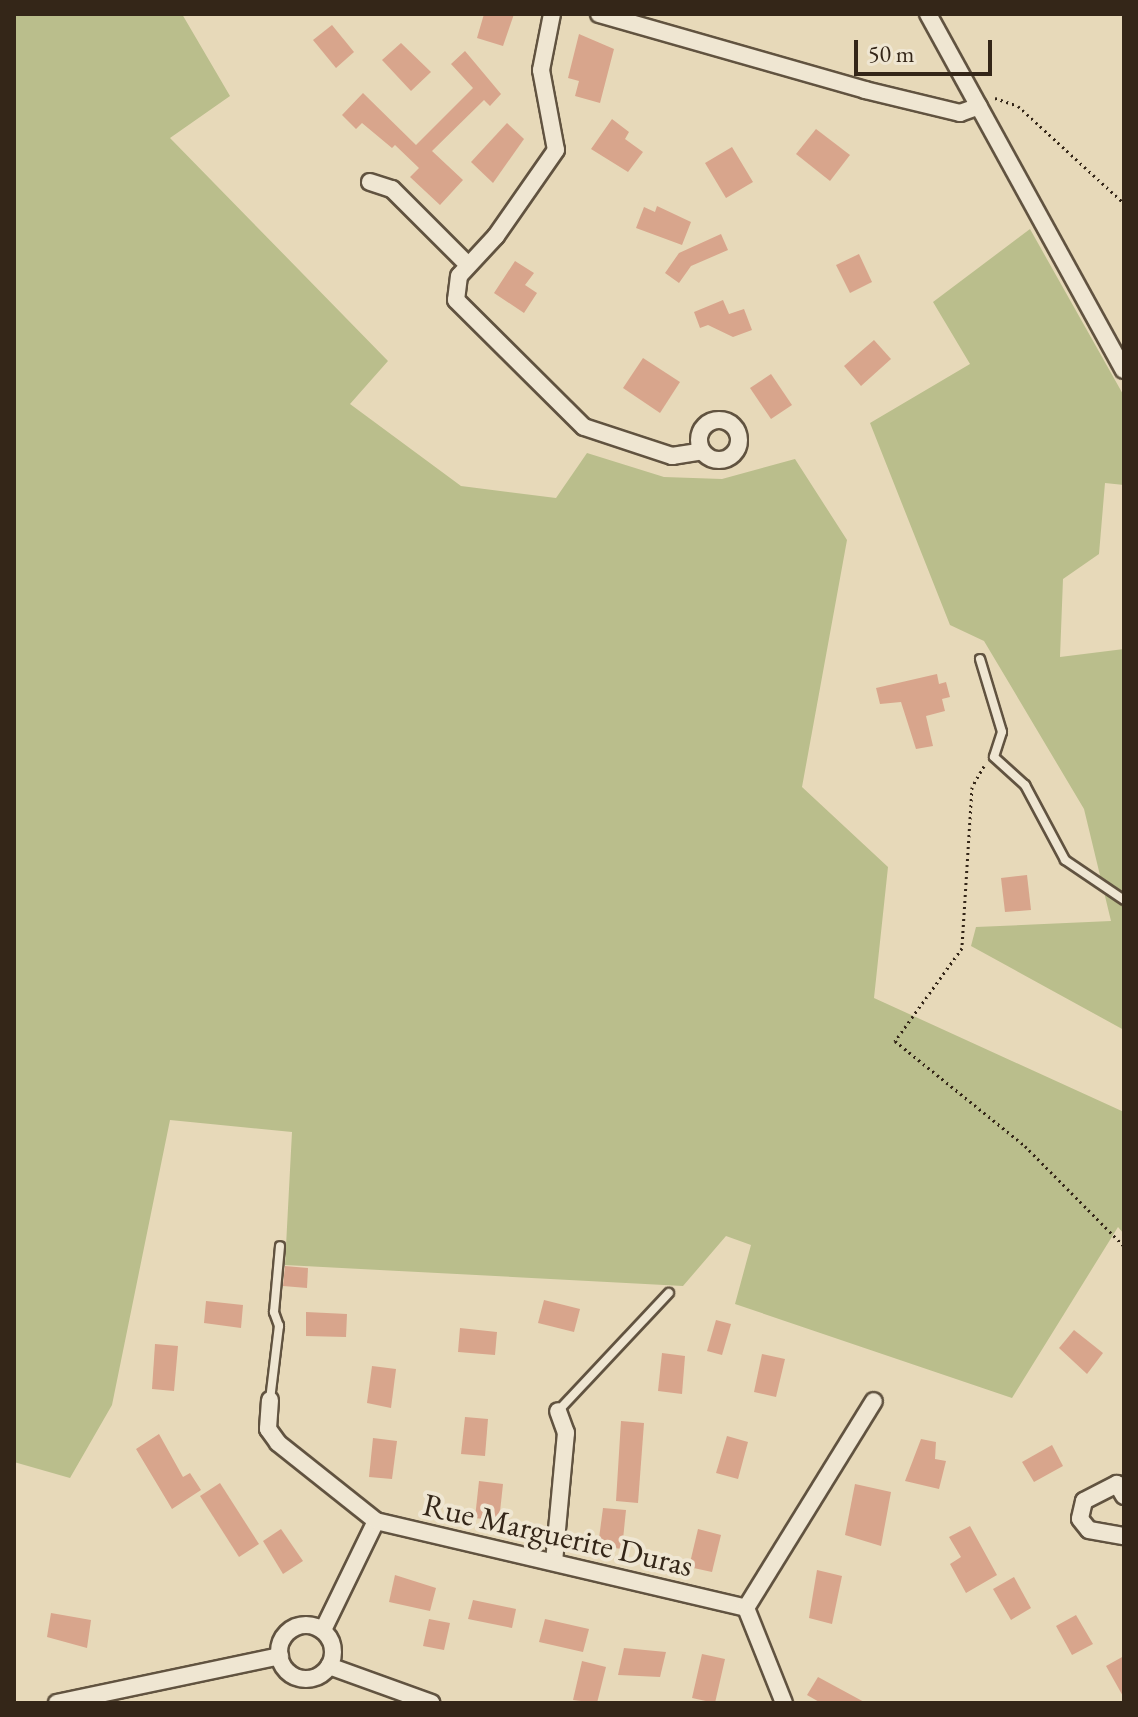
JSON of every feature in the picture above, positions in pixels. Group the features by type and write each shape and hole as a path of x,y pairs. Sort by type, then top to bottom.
{"street":[{"path":"552,14 541,70 556,150 496,236 467,264 455,288 462,311 584,427 672,456 702,451"},
{"path":"599,14 879,94 960,113 979,106"},
{"path":"928,14 1124,370"},
{"path":"370,182 392,189 467,264"},
{"path":"270,1400 268,1429 278,1443 376,1521"},
{"path":"784,1703 746,1608 874,1401"},
{"path":"554,1562 566,1433 558,1411"},
{"path":"1124,1496 1117,1484 1084,1501 1080,1519 1089,1530 1124,1536"},
{"name":"Rue Marguerite Duras","path":"323,1630 376,1521 746,1608"},
{"path":"308,1625 323,1630 332,1643 329,1666 317,1676 301,1678 287,1671 280,1656 282,1641 293,1629 308,1625"},
{"path":"57,1703 280,1656"},
{"path":"329,1666 431,1703"}],"lane":[{"path":"980,659 1002,732 994,757 1025,785 1065,860 1124,900"},
{"path":"270,1400 279,1326 274,1312 280,1246"},
{"path":"558,1411 669,1293"}],"path":[{"path":"979,106 996,97 1018,106 1124,203"},
{"path":"994,757 978,771 972,787 962,948 895,1041 1025,1146 1124,1246"}],"green space":[{"path":"14,14 182,14 230,96 170,138 388,361 350,404 461,486 556,498 587,453 664,477 722,479 795,459 847,540 802,787 888,867 874,998 1124,1112 1124,1234 1118,1227 1012,1398 735,1304 751,1245 726,1236 683,1286 285,1265 292,1132 170,1120 112,1405 70,1478 14,1462"},
{"path":"1030,229 1124,396 1124,485 1105,483 1099,554 1063,579 1060,657 1124,649 1124,1030 971,946 976,927 1111,921 1084,809 984,641 950,625 870,423 970,364 933,302"}],"building":[{"path":"484,14 514,14 503,46 477,38"},
{"path":"332,25 354,52 336,68 313,40"},
{"path":"579,34 614,49 600,103 575,96 579,81 568,78"},
{"path":"401,43 431,72 411,91 382,60"},
{"path":"465,51 501,94 490,106 484,100 432,151 463,180 440,205 410,177 419,168 395,145 392,148 362,123 356,129 342,115 363,93 416,145 473,88 451,64"},
{"path":"612,119 629,132 625,139 643,152 628,172 591,149"},
{"path":"507,123 524,139 493,183 471,162"},
{"path":"816,129 850,155 830,181 796,154"},
{"path":"732,147 753,182 726,198 705,163"},
{"path":"657,206 691,222 682,245 636,228 644,207 655,212"},
{"path":"721,234 728,250 691,266 679,283 665,273 679,253"},
{"path":"859,254 872,282 850,293 836,265"},
{"path":"515,261 534,273 525,285 537,293 524,313 494,293"},
{"path":"723,300 729,314 744,309 752,330 733,337 708,325 700,328 694,312"},
{"path":"874,340 891,359 861,386 844,366"},
{"path":"643,358 680,382 660,413 623,388"},
{"path":"771,374 792,405 771,419 750,388"},
{"path":"937,674 939,684 946,682 950,697 942,699 945,711 926,716 933,746 916,749 901,702 880,704 876,688"},
{"path":"1027,875 1031,910 1005,912 1001,878"},
{"path":"285,1266 308,1268 307,1288 283,1286"},
{"path":"544,1300 580,1309 574,1332 538,1323"},
{"path":"206,1301 243,1305 241,1328 204,1323"},
{"path":"306,1312 347,1314 346,1337 306,1336"},
{"path":"716,1320 731,1324 722,1355 707,1351"},
{"path":"460,1328 497,1332 495,1355 458,1352"},
{"path":"1074,1330 1103,1353 1087,1374 1059,1348"},
{"path":"155,1344 178,1346 174,1391 152,1389"},
{"path":"662,1353 685,1356 682,1394 658,1391"},
{"path":"762,1354 785,1359 776,1397 754,1392"},
{"path":"372,1366 396,1369 391,1408 367,1403"},
{"path":"465,1417 488,1419 485,1456 461,1454"},
{"path":"621,1421 644,1423 638,1503 616,1501"},
{"path":"159,1434 183,1477 190,1473 201,1490 172,1509 136,1449"},
{"path":"727,1436 748,1442 738,1479 716,1473"},
{"path":"373,1438 397,1441 392,1479 369,1477"},
{"path":"921,1439 936,1442 935,1459 946,1461 939,1489 905,1481"},
{"path":"1052,1445 1063,1466 1034,1482 1022,1462"},
{"path":"479,1481 503,1484 499,1521 475,1518"},
{"path":"220,1483 259,1544 239,1557 200,1496"},
{"path":"855,1484 891,1492 881,1546 845,1535"},
{"path":"603,1508 626,1510 622,1549 598,1546"},
{"path":"970,1526 997,1575 966,1593 950,1564 961,1557 949,1537"},
{"path":"281,1529 303,1561 283,1574 263,1541"},
{"path":"698,1529 721,1535 712,1572 689,1567"},
{"path":"817,1570 842,1576 832,1624 809,1618"},
{"path":"395,1575 436,1588 430,1611 389,1602"},
{"path":"1014,1577 1031,1608 1011,1620 993,1589"},
{"path":"473,1600 516,1609 512,1628 468,1619"},
{"path":"51,1613 91,1620 87,1648 47,1637"},
{"path":"1076,1615 1093,1644 1072,1655 1056,1626"},
{"path":"429,1619 450,1623 444,1650 423,1646"},
{"path":"545,1619 589,1629 583,1652 539,1642"},
{"path":"624,1648 666,1652 660,1677 618,1675"},
{"path":"702,1654 725,1659 715,1703 692,1698"},
{"path":"1124,1656 1124,1698 1106,1666"},
{"path":"582,1661 606,1667 597,1703 573,1700"},
{"path":"818,1677 866,1703 821,1703 807,1695"}]}
